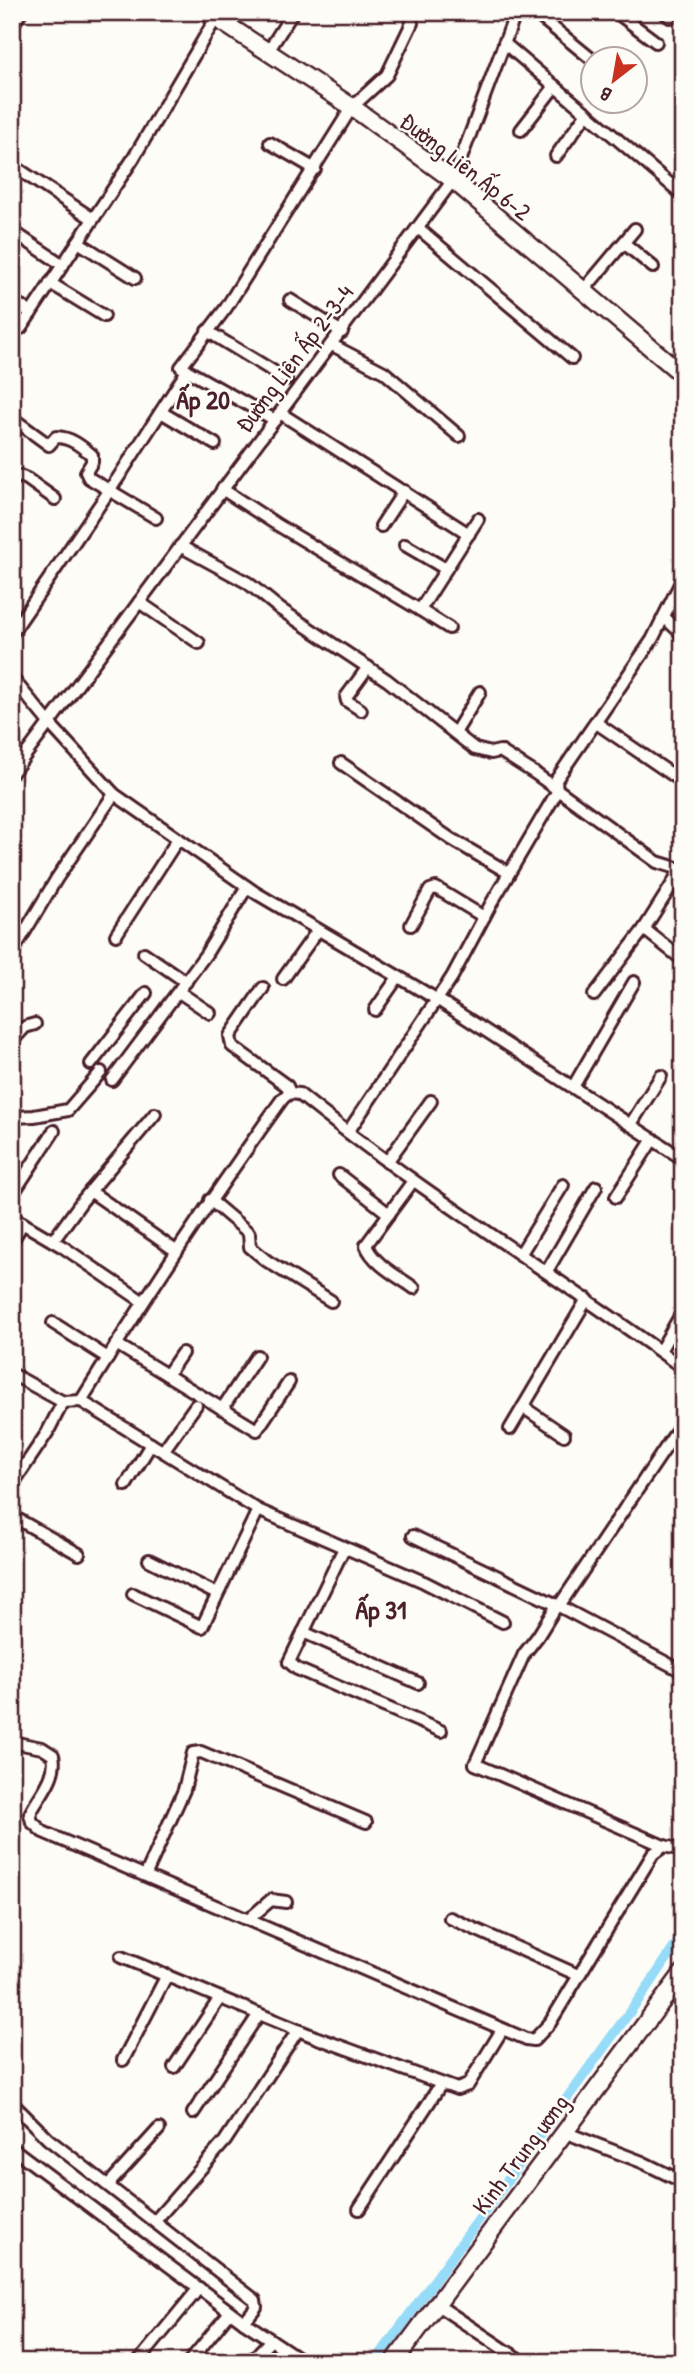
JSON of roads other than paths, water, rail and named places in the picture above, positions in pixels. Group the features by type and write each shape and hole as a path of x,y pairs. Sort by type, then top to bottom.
{"street":[{"path":"12,26 21,12"},
{"path":"267,53 293,12"},
{"name":"Đường Liên Ấp 2-3-4","path":"12,773 453,180 516,12"},
{"path":"534,12 580,50"},
{"path":"616,12 656,42"},
{"path":"21,328 133,159 211,15"},
{"name":"Đường Liên Ấp 6-2","path":"211,15 352,107 453,180 681,372"},
{"path":"412,23 387,75 352,107 226,308 181,367 277,417 404,491 469,534"},
{"path":"504,43 580,107"},
{"path":"521,130 555,86"},
{"path":"556,156 585,116"},
{"path":"591,116 683,195"},
{"path":"270,143 315,169"},
{"path":"13,168 93,219"},
{"path":"418,228 572,358"},
{"path":"583,291 635,229"},
{"path":"12,232 63,265"},
{"path":"78,242 135,278"},
{"path":"624,243 653,267"},
{"path":"50,283 104,316"},
{"path":"12,300 30,313"},
{"path":"290,300 342,332"},
{"path":"207,331 286,379"},
{"path":"332,345 384,372 459,436"},
{"path":"12,633 187,371"},
{"path":"161,412 215,444"},
{"path":"12,418 49,445 56,437 65,437 79,445 92,455 92,462 86,472 89,478 156,518"},
{"path":"12,480 20,476 27,478 55,499"},
{"path":"222,489 449,628"},
{"path":"381,526 404,491"},
{"path":"420,610 478,519"},
{"path":"405,545 446,569"},
{"path":"180,546 248,583 280,609 368,667 475,749 491,753 500,751 657,862 681,870 644,929 594,995"},
{"path":"348,1132 452,977 557,792 556,780 652,640 683,578"},
{"path":"139,602 200,643"},
{"path":"664,617 683,635"},
{"path":"361,710 346,698 368,667"},
{"path":"12,678 114,794 247,887 437,1000 683,1159"},
{"path":"455,733 481,692"},
{"path":"595,722 683,782"},
{"path":"341,763 451,839 509,873"},
{"path":"12,953 57,878 114,794"},
{"path":"116,935 178,839"},
{"path":"112,1080 186,982 247,887"},
{"path":"411,925 430,890 436,888 484,917"},
{"path":"644,929 683,960"},
{"path":"283,979 318,930"},
{"path":"144,953 186,982"},
{"path":"375,1010 398,977"},
{"path":"573,1087 634,982"},
{"path":"263,988 230,1037 232,1046 287,1086 290,1093"},
{"path":"179,992 210,1013"},
{"path":"91,1064 146,993"},
{"path":"12,1041 25,1027 35,1024"},
{"path":"14,1117 68,1110 101,1072"},
{"path":"631,1124 661,1076"},
{"path":"81,1401 142,1301 283,1098 290,1093 299,1094 413,1181 547,1271 683,1368"},
{"path":"387,1162 431,1101"},
{"path":"53,1241 155,1114"},
{"path":"12,1195 54,1131"},
{"path":"615,1197 653,1139"},
{"path":"339,1175 389,1214"},
{"path":"413,1181 366,1245 368,1251 381,1264 414,1289"},
{"path":"521,1253 563,1185"},
{"path":"547,1271 596,1187"},
{"path":"90,1192 176,1251"},
{"path":"211,1200 249,1233 250,1247 267,1261 331,1301"},
{"path":"12,1217 142,1301"},
{"path":"12,1241 23,1223"},
{"path":"510,1429 587,1299"},
{"path":"660,1351 683,1311"},
{"path":"52,1323 107,1358"},
{"path":"116,1344 257,1430 289,1382"},
{"path":"167,1376 182,1353"},
{"path":"222,1409 257,1356"},
{"path":"12,1374 63,1402 81,1401 258,1510 424,1582 503,1622"},
{"path":"12,1485 47,1433 63,1402"},
{"path":"163,1451 195,1405"},
{"path":"523,1407 564,1435"},
{"path":"682,1849 664,1846 475,1765 524,1654 683,1422"},
{"path":"125,1485 150,1444"},
{"path":"133,1594 202,1627 258,1510"},
{"path":"12,1516 79,1554"},
{"path":"413,1536 558,1605 678,1669"},
{"path":"344,1548 289,1662 298,1669 441,1731"},
{"path":"149,1560 217,1594"},
{"path":"303,1632 418,1683"},
{"path":"12,1742 42,1748 54,1759 50,1778 30,1814 32,1822 43,1832 146,1874 516,2037 534,2040 550,2023 653,1854 664,1846"},
{"path":"146,1874 184,1790 193,1753 201,1752 366,1822"},
{"path":"249,1919 271,1900 286,1902"},
{"path":"450,1918 578,1975"},
{"path":"121,1957 258,2014 457,2089 468,2085 502,2030"},
{"name":"Kinh Trung ương","path":"394,2362 683,1973"},
{"path":"123,2060 167,1975"},
{"path":"174,2067 220,1998"},
{"path":"193,2113 258,2014"},
{"path":"155,2221 225,2141 298,2029"},
{"path":"359,2209 441,2084"},
{"path":"12,2103 48,2139 255,2300 256,2306 244,2322"},
{"path":"108,2185 159,2129"},
{"path":"564,2132 642,2162 683,2182"},
{"path":"12,2148 230,2312 304,2362"},
{"path":"138,2362 199,2288"},
{"path":"436,2304 523,2362"},
{"path":"190,2362 230,2312"},
{"path":"250,2362 271,2340"}],"waterway":[{"path":"375,2362 650,1984 683,1934"}],"district":[{"name":"Ấp 20","path":"203,399"},
{"name":"Ấp 31","path":"381,1609"}]}
